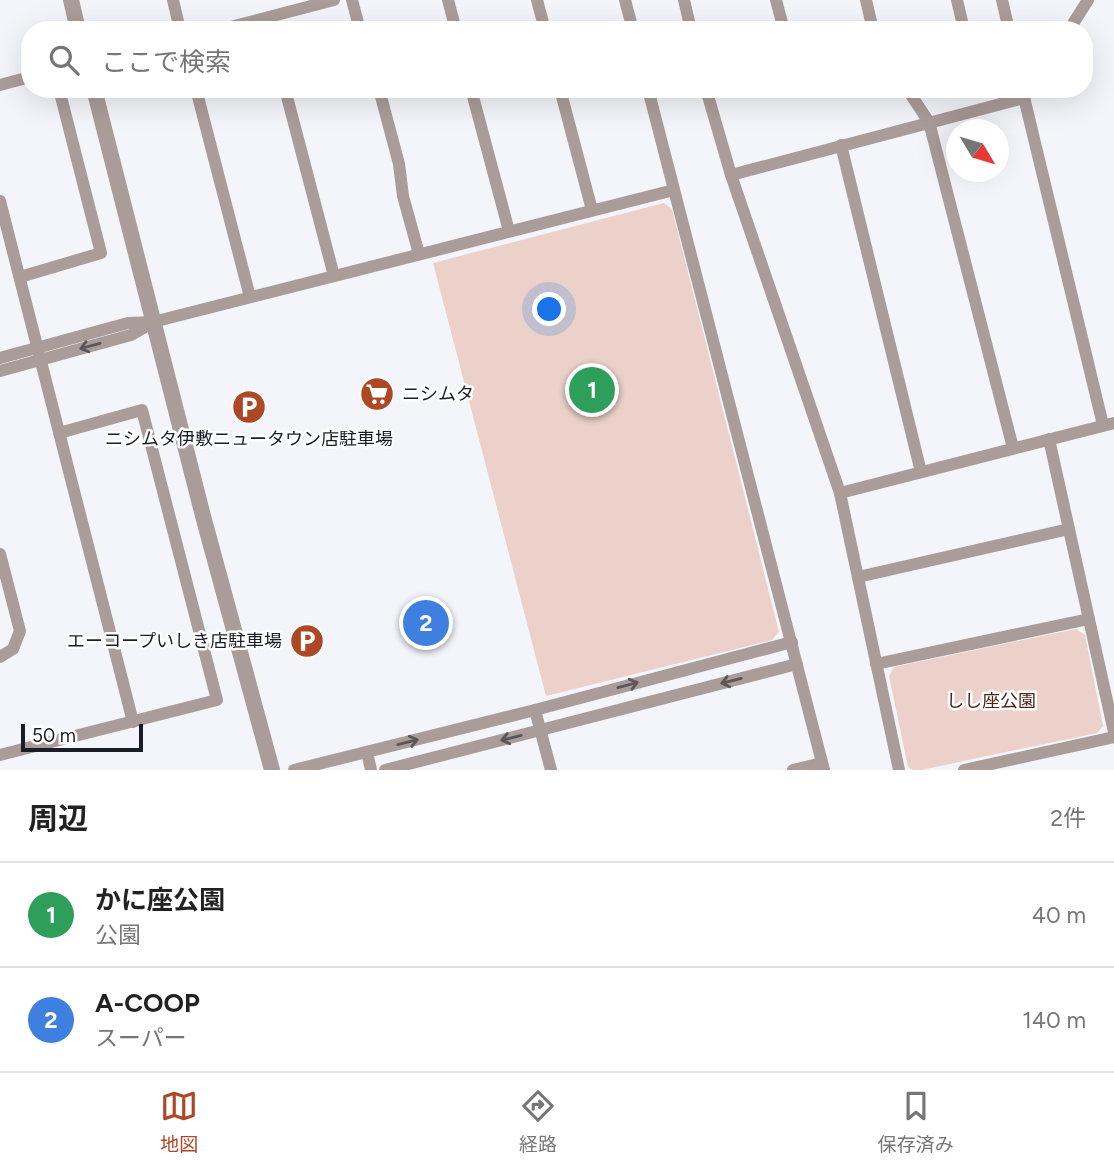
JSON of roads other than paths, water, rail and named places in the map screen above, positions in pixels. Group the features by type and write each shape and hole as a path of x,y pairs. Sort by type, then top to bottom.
{"street":[{"path":"71,0 76,21"},
{"path":"173,0 178,21"},
{"path":"275,21 334,0"},
{"path":"352,0 358,21"},
{"path":"448,0 454,21"},
{"path":"537,0 543,21"},
{"path":"625,0 631,21"},
{"path":"684,0 689,21"},
{"path":"776,0 782,21"},
{"path":"866,0 871,21"},
{"path":"957,0 962,21"},
{"path":"1002,0 1007,21"},
{"path":"1075,21 1088,0"},
{"path":"0,85 21,79"},
{"path":"20,276 101,253 61,98"},
{"path":"96,98 203,516 272,770"},
{"path":"198,98 250,297"},
{"path":"287,98 334,276"},
{"path":"382,98 400,164 403,197 419,254"},
{"path":"473,98 509,231"},
{"path":"562,98 592,210"},
{"path":"650,98 823,766 793,770"},
{"path":"711,98 731,175 840,493 898,770"},
{"path":"913,98 929,122 1013,448"},
{"path":"731,175 929,122 1007,98"},
{"path":"840,493 1109,424 1028,98"},
{"path":"841,145 921,472"},
{"path":"0,358 131,335 153,322 674,190"},
{"path":"0,201 133,722"},
{"path":"0,370 40,353"},
{"path":"0,755 217,700 142,410 59,433"},
{"path":"1049,439 1114,732"},
{"path":"858,577 1069,529"},
{"path":"0,554 20,631 13,649 0,657"},
{"path":"876,664 1089,620"},
{"path":"294,770 792,642"},
{"path":"385,770 797,664"},
{"path":"535,710 551,770"},
{"path":"964,770 1114,737"},
{"path":"367,752 371,770"}],"place":[{"name":"かに座公園","path":"592,390"},
{"name":"ニシムタ","path":"377,394"},
{"name":"ニシムタ伊敷ニュータウン店駐車場","path":"249,407"},
{"name":"A-COOP","path":"426,623"},
{"name":"エーコープいしき店駐車場","path":"307,641"}],"park label":[{"name":"しし座公園","path":"991,701"}]}
